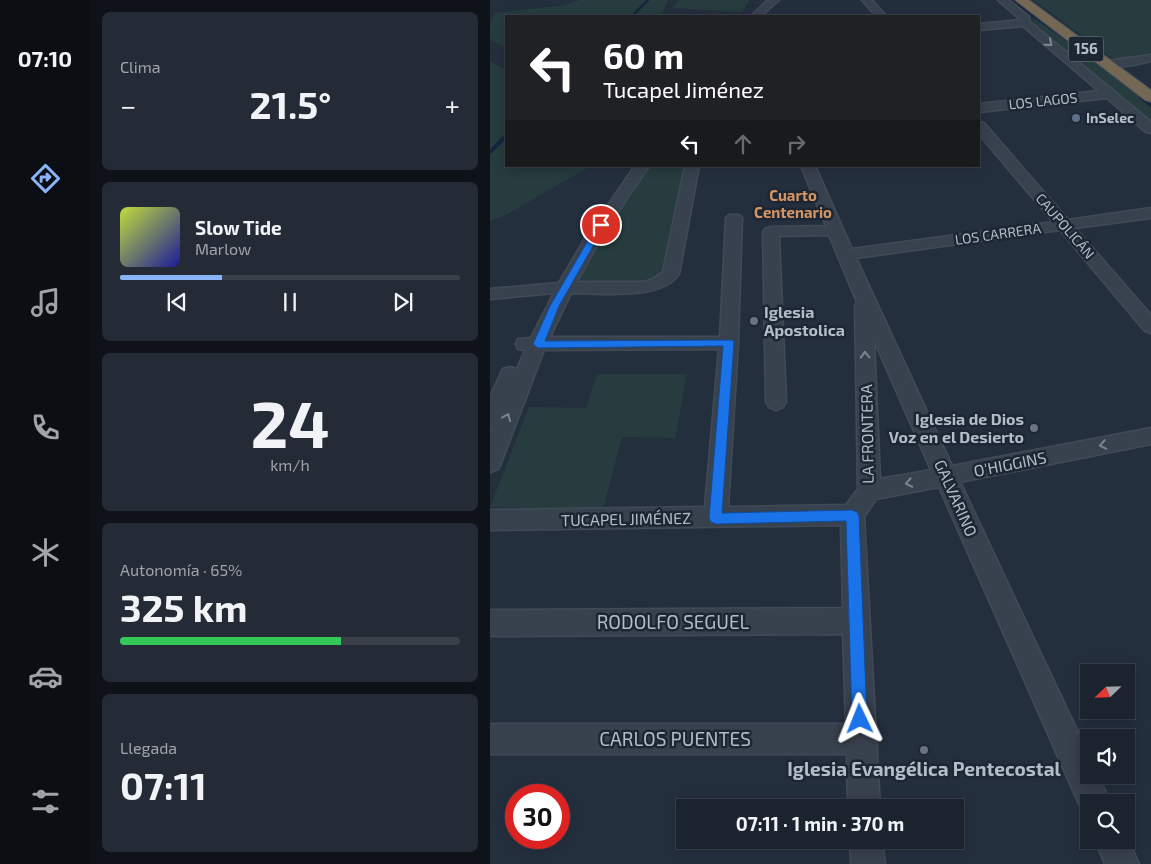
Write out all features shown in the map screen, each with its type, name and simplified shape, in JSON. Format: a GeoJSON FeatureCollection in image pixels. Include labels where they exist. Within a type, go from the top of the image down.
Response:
{"type":"FeatureCollection","features":[{"type":"Feature","properties":{"kind":"highway","name":"156"},"geometry":{"type":"LineString","coordinates":[[1021,0],[1117,69],[1151,89]]}},
{"type":"Feature","properties":{"kind":"highway","name":"156"},"geometry":{"type":"LineString","coordinates":[[1030,0],[1151,97]]}},
{"type":"Feature","properties":{"kind":"street"},"geometry":{"type":"LineString","coordinates":[[757,15],[774,0]]}},
{"type":"Feature","properties":{"kind":"street"},"geometry":{"type":"LineString","coordinates":[[769,15],[786,0]]}},
{"type":"Feature","properties":{"kind":"street"},"geometry":{"type":"LineString","coordinates":[[866,0],[880,15]]}},
{"type":"Feature","properties":{"kind":"street"},"geometry":{"type":"LineString","coordinates":[[1002,0],[1026,19],[1024,23]]}},
{"type":"Feature","properties":{"kind":"street"},"geometry":{"type":"LineString","coordinates":[[980,27],[1024,23],[1151,129]]}},
{"type":"Feature","properties":{"kind":"street"},"geometry":{"type":"LineString","coordinates":[[1117,69],[1151,58]]}},
{"type":"Feature","properties":{"kind":"street"},"geometry":{"type":"LineString","coordinates":[[1082,72],[1117,69],[1151,70]]}},
{"type":"Feature","properties":{"kind":"street","name":"LOS LAGOS"},"geometry":{"type":"LineString","coordinates":[[980,108],[1108,94]]}},
{"type":"Feature","properties":{"kind":"street","name":"CAUPOLICÁN"},"geometry":{"type":"LineString","coordinates":[[980,127],[1151,327]]}},
{"type":"Feature","properties":{"kind":"street"},"geometry":{"type":"LineString","coordinates":[[490,420],[530,344],[554,306],[557,287],[586,223],[626,167]]}},
{"type":"Feature","properties":{"kind":"street"},"geometry":{"type":"LineString","coordinates":[[557,287],[641,167]]}},
{"type":"Feature","properties":{"kind":"street"},"geometry":{"type":"LineString","coordinates":[[490,294],[557,287],[647,287],[667,278],[671,274],[692,167]]}},
{"type":"Feature","properties":{"kind":"street","name":"GALVARINO"},"geometry":{"type":"LineString","coordinates":[[808,167],[845,255],[1090,794]]}},
{"type":"Feature","properties":{"kind":"street","name":"LOS CARRERA"},"geometry":{"type":"LineString","coordinates":[[845,255],[1151,213]]}},
{"type":"Feature","properties":{"kind":"street"},"geometry":{"type":"LineString","coordinates":[[716,518],[729,342],[734,218]]}},
{"type":"Feature","properties":{"kind":"street"},"geometry":{"type":"LineString","coordinates":[[776,402],[771,232],[834,230]]}},
{"type":"Feature","properties":{"kind":"street","name":"LA FRONTERA"},"geometry":{"type":"LineString","coordinates":[[852,516],[869,491],[863,295]]}},
{"type":"Feature","properties":{"kind":"street"},"geometry":{"type":"LineString","coordinates":[[530,344],[729,342]]}},
{"type":"Feature","properties":{"kind":"street"},"geometry":{"type":"LineString","coordinates":[[490,463],[530,344]]}},
{"type":"Feature","properties":{"kind":"street","name":"O'HIGGINS"},"geometry":{"type":"LineString","coordinates":[[869,491],[1151,436]]}},
{"type":"Feature","properties":{"kind":"street"},"geometry":{"type":"LineString","coordinates":[[852,516],[863,799]]}},
{"type":"Feature","properties":{"kind":"street","name":"TUCAPEL JIMÉNEZ"},"geometry":{"type":"LineString","coordinates":[[490,520],[852,516]]}},
{"type":"Feature","properties":{"kind":"street","name":"RODOLFO SEGUEL"},"geometry":{"type":"LineString","coordinates":[[490,623],[856,621]]}},
{"type":"Feature","properties":{"kind":"street","name":"CARLOS PUENTES"},"geometry":{"type":"LineString","coordinates":[[490,739],[860,739]]}},
{"type":"Feature","properties":{"kind":"street"},"geometry":{"type":"LineString","coordinates":[[867,849],[868,864]]}},
{"type":"Feature","properties":{"kind":"street"},"geometry":{"type":"LineString","coordinates":[[1115,849],[1122,864]]}},
{"type":"Feature","properties":{"kind":"green space"},"geometry":{"type":"Polygon","coordinates":[[[580,0],[668,0],[662,14],[690,15],[505,15],[505,48],[490,39],[490,24],[495,13],[564,5],[580,0]]]}},
{"type":"Feature","properties":{"kind":"green space"},"geometry":{"type":"Polygon","coordinates":[[[679,0],[749,0],[742,12],[672,8],[679,0]]]}},
{"type":"Feature","properties":{"kind":"green space"},"geometry":{"type":"Polygon","coordinates":[[[1034,0],[1151,0],[1151,54],[1129,60],[1111,57],[1034,0]]]}},
{"type":"Feature","properties":{"kind":"green space"},"geometry":{"type":"Polygon","coordinates":[[[1043,18],[1151,99],[1151,123],[1031,20],[1043,18]]]}},
{"type":"Feature","properties":{"kind":"green space"},"geometry":{"type":"Polygon","coordinates":[[[490,61],[505,69],[505,167],[589,167],[504,216],[490,221],[490,61]]]}},
{"type":"Feature","properties":{"kind":"green space"},"geometry":{"type":"Polygon","coordinates":[[[644,167],[689,167],[666,269],[657,276],[637,283],[626,284],[582,280],[584,268],[590,254],[618,206],[644,167]]]}},
{"type":"Feature","properties":{"kind":"green space"},"geometry":{"type":"Polygon","coordinates":[[[597,374],[687,374],[675,438],[622,437],[603,509],[490,507],[529,407],[586,408],[597,374]]]}},
{"type":"Feature","properties":{"kind":"waterway"},"geometry":{"type":"LineString","coordinates":[[633,15],[648,0]]}},
{"type":"Feature","properties":{"kind":"waterway"},"geometry":{"type":"LineString","coordinates":[[1012,0],[1094,60]]}},
{"type":"Feature","properties":{"kind":"waterway"},"geometry":{"type":"LineString","coordinates":[[1143,98],[1141,97],[1151,105]]}},
{"type":"Feature","properties":{"kind":"waterway"},"geometry":{"type":"LineString","coordinates":[[490,152],[505,137]]}},
{"type":"Feature","properties":{"kind":"place","name":"InSelec"},"geometry":{"type":"Point","coordinates":[1076,118]}},
{"type":"Feature","properties":{"kind":"place","name":"Iglesia Apostolica"},"geometry":{"type":"Point","coordinates":[754,321]}},
{"type":"Feature","properties":{"kind":"place","name":"Iglesia de Dios Voz en el Desierto"},"geometry":{"type":"Point","coordinates":[1034,428]}},
{"type":"Feature","properties":{"kind":"place","name":"Iglesia Evangélica Pentecostal"},"geometry":{"type":"Point","coordinates":[924,750]}},
{"type":"Feature","properties":{"kind":"district","name":"Cuarto Centenario"},"geometry":{"type":"Point","coordinates":[793,204]}},
{"type":"Feature","properties":{"kind":"route"},"geometry":{"type":"LineString","coordinates":[[601,225],[554,306],[538,344],[729,342],[716,518],[852,516],[860,719]]}}]}
